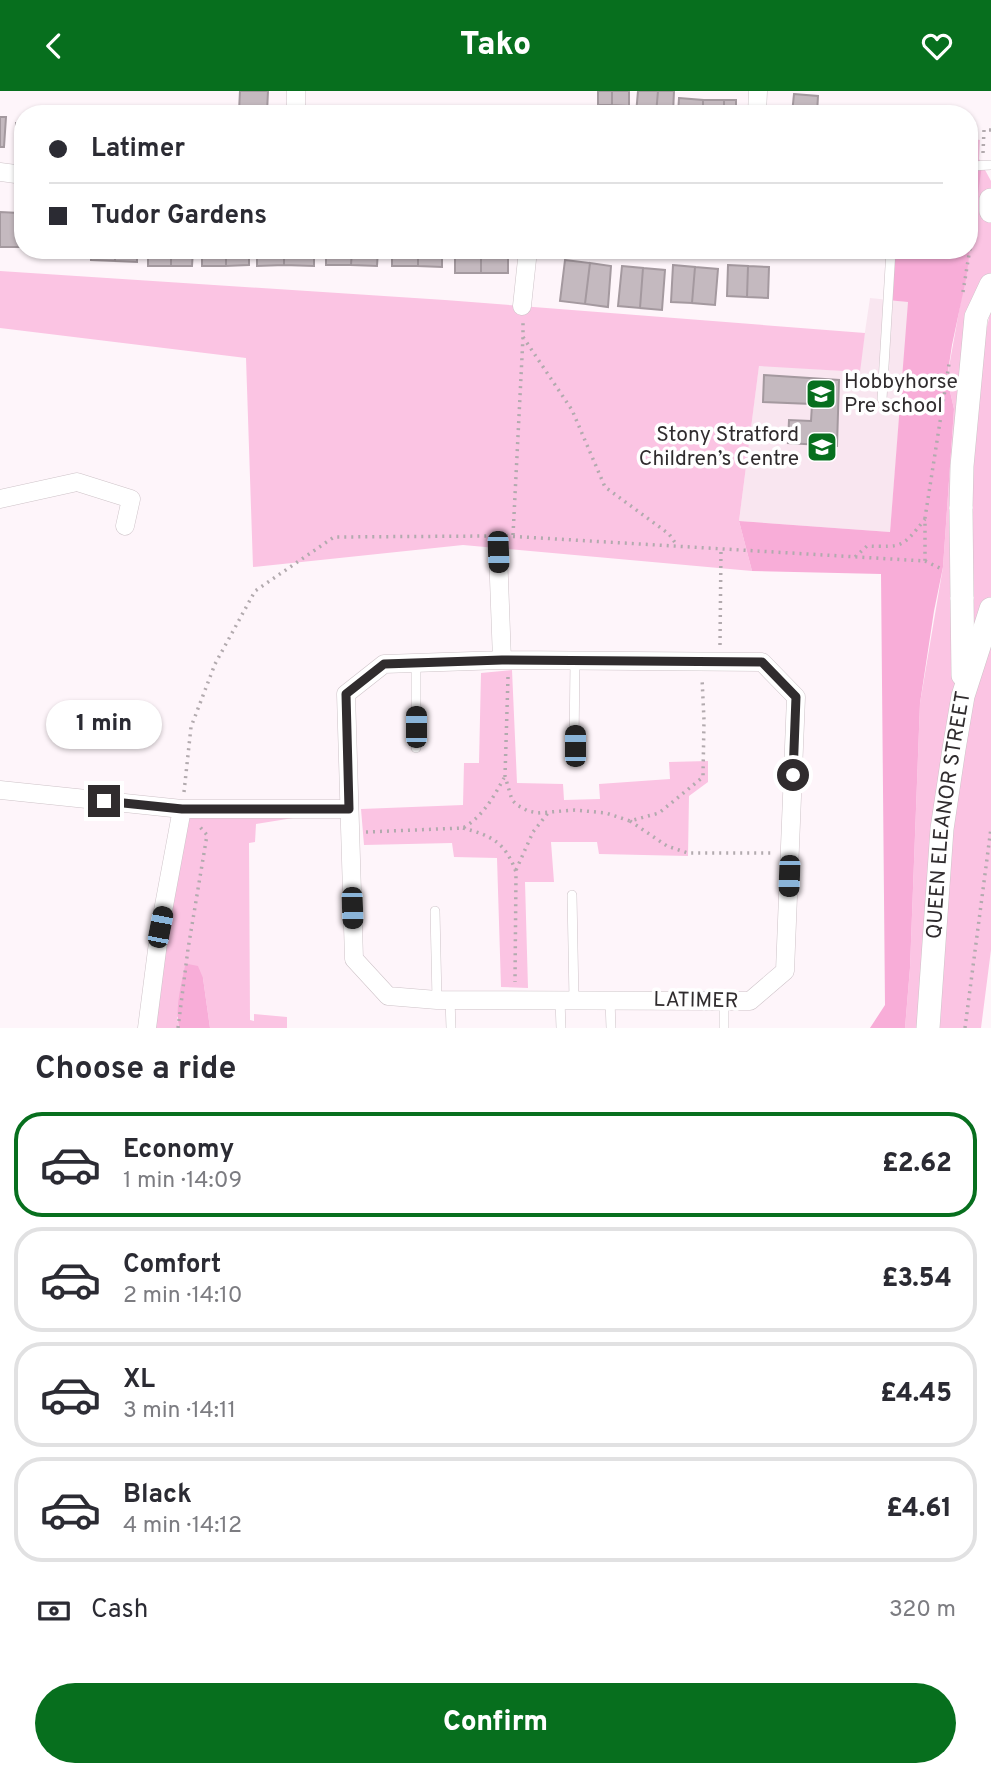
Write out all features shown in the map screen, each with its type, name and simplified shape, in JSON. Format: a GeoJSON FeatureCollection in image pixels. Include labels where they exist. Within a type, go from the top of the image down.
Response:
{"type":"FeatureCollection","features":[{"type":"Feature","properties":{"kind":"street"},"geometry":{"type":"LineString","coordinates":[[522,306],[527,259]]}},
{"type":"Feature","properties":{"kind":"street"},"geometry":{"type":"LineString","coordinates":[[963,696],[962,466],[976,317],[991,285]]}},
{"type":"Feature","properties":{"kind":"street"},"geometry":{"type":"LineString","coordinates":[[0,499],[77,482],[131,499],[125,526]]}},
{"type":"Feature","properties":{"kind":"street"},"geometry":{"type":"LineString","coordinates":[[498,552],[505,660]]}},
{"type":"Feature","properties":{"kind":"street","name":"QUEEN ELEANOR STREET"},"geometry":{"type":"LineString","coordinates":[[928,1028],[942,829],[963,696],[989,615]]}},
{"type":"Feature","properties":{"kind":"street","name":"LATIMER"},"geometry":{"type":"LineString","coordinates":[[505,660],[711,662],[762,662],[796,697],[785,971],[750,1001],[444,1000],[388,996],[354,959],[346,694],[384,664],[505,660]]}},
{"type":"Feature","properties":{"kind":"street"},"geometry":{"type":"LineString","coordinates":[[0,790],[182,809],[349,809]]}},
{"type":"Feature","properties":{"kind":"street"},"geometry":{"type":"LineString","coordinates":[[147,1028],[160,927],[182,809]]}},
{"type":"Feature","properties":{"kind":"lane"},"geometry":{"type":"LineString","coordinates":[[882,398],[890,259]]}},
{"type":"Feature","properties":{"kind":"lane"},"geometry":{"type":"LineString","coordinates":[[575,661],[575,746]]}},
{"type":"Feature","properties":{"kind":"lane"},"geometry":{"type":"LineString","coordinates":[[416,663],[416,748]]}},
{"type":"Feature","properties":{"kind":"lane"},"geometry":{"type":"LineString","coordinates":[[561,1028],[567,1000],[572,895]]}},
{"type":"Feature","properties":{"kind":"lane"},"geometry":{"type":"LineString","coordinates":[[435,911],[444,1000],[451,1028]]}},
{"type":"Feature","properties":{"kind":"lane"},"geometry":{"type":"LineString","coordinates":[[610,1000],[611,1028]]}},
{"type":"Feature","properties":{"kind":"lane"},"geometry":{"type":"LineString","coordinates":[[724,1001],[724,1028]]}},
{"type":"Feature","properties":{"kind":"path"},"geometry":{"type":"LineString","coordinates":[[987,165],[984,130],[991,130]]}},
{"type":"Feature","properties":{"kind":"path"},"geometry":{"type":"LineString","coordinates":[[978,238],[986,209]]}},
{"type":"Feature","properties":{"kind":"path"},"geometry":{"type":"LineString","coordinates":[[963,292],[972,259]]}},
{"type":"Feature","properties":{"kind":"path"},"geometry":{"type":"LineString","coordinates":[[513,536],[523,337],[522,306]]}},
{"type":"Feature","properties":{"kind":"path"},"geometry":{"type":"LineString","coordinates":[[523,337],[572,410],[605,487],[669,534],[677,546]]}},
{"type":"Feature","properties":{"kind":"path"},"geometry":{"type":"LineString","coordinates":[[178,1028],[207,835],[182,809],[191,727],[215,664],[255,591],[334,537],[513,536],[925,561],[925,519],[950,356]]}},
{"type":"Feature","properties":{"kind":"path"},"geometry":{"type":"LineString","coordinates":[[855,557],[867,546],[895,547],[908,541],[925,519]]}},
{"type":"Feature","properties":{"kind":"path"},"geometry":{"type":"LineString","coordinates":[[630,821],[659,813],[703,777],[704,720],[721,549]]}},
{"type":"Feature","properties":{"kind":"path"},"geometry":{"type":"LineString","coordinates":[[505,660],[508,708],[505,776],[512,800],[517,805],[538,813],[575,810],[606,813],[630,821],[667,846],[688,852],[789,853]]}},
{"type":"Feature","properties":{"kind":"path"},"geometry":{"type":"LineString","coordinates":[[463,828],[485,810],[505,776]]}},
{"type":"Feature","properties":{"kind":"path"},"geometry":{"type":"LineString","coordinates":[[516,872],[533,832],[549,812]]}},
{"type":"Feature","properties":{"kind":"path"},"geometry":{"type":"LineString","coordinates":[[350,833],[463,828],[483,834],[501,844],[511,858],[516,872],[515,1000]]}},
{"type":"Feature","properties":{"kind":"path"},"geometry":{"type":"LineString","coordinates":[[965,1028],[991,828]]}},
{"type":"Feature","properties":{"kind":"shaded area"},"geometry":{"type":"Polygon","coordinates":[[[978,140],[979,159],[991,181],[991,273],[987,277],[972,473],[984,340],[991,309],[991,950],[981,1028],[905,1028],[910,968],[920,703],[943,567],[954,409],[947,378],[968,259],[978,259],[978,140]]]}},
{"type":"Feature","properties":{"kind":"shaded area"},"geometry":{"type":"Polygon","coordinates":[[[978,165],[982,165],[978,194],[978,165]]]}},
{"type":"Feature","properties":{"kind":"shaded area"},"geometry":{"type":"Polygon","coordinates":[[[890,259],[969,259],[947,378],[954,409],[943,567],[920,703],[910,968],[905,1028],[870,1028],[885,1005],[881,574],[752,571],[739,521],[890,532],[908,302],[887,300],[890,259]]]}},
{"type":"Feature","properties":{"kind":"shaded area"},"geometry":{"type":"Polygon","coordinates":[[[0,271],[445,300],[865,333],[860,372],[759,366],[739,521],[752,571],[463,545],[253,567],[246,358],[0,328],[0,271]]]}},
{"type":"Feature","properties":{"kind":"shaded area","name":"Stony Stratford Children’s Centre"},"geometry":{"type":"Polygon","coordinates":[[[870,298],[909,302],[890,532],[739,521],[759,365],[859,372],[870,298]]]}},
{"type":"Feature","properties":{"kind":"shaded area"},"geometry":{"type":"Polygon","coordinates":[[[512,670],[517,783],[563,784],[564,800],[600,799],[599,784],[670,779],[669,762],[708,761],[708,782],[689,796],[688,856],[599,854],[597,842],[551,842],[554,882],[525,882],[528,988],[501,987],[497,858],[454,857],[452,843],[364,845],[361,809],[463,805],[464,763],[479,763],[481,673],[512,670]]]}},
{"type":"Feature","properties":{"kind":"shaded area"},"geometry":{"type":"Polygon","coordinates":[[[182,809],[349,809],[256,824],[255,842],[249,843],[250,1020],[254,1021],[254,1014],[287,1017],[287,1028],[210,1028],[203,978],[177,1018],[179,1028],[147,1028],[182,809]]]}},
{"type":"Feature","properties":{"kind":"shaded area"},"geometry":{"type":"Polygon","coordinates":[[[185,966],[198,966],[203,978],[210,1028],[179,1028],[179,997],[185,966]]]}},
{"type":"Feature","properties":{"kind":"building"},"geometry":{"type":"Polygon","coordinates":[[[240,91],[268,91],[267,105],[239,105],[240,91]]]}},
{"type":"Feature","properties":{"kind":"building"},"geometry":{"type":"Polygon","coordinates":[[[598,91],[612,91],[612,105],[598,105],[598,91]]]}},
{"type":"Feature","properties":{"kind":"building"},"geometry":{"type":"Polygon","coordinates":[[[612,91],[629,91],[629,105],[612,105],[612,91]]]}},
{"type":"Feature","properties":{"kind":"building"},"geometry":{"type":"Polygon","coordinates":[[[638,91],[658,91],[657,105],[637,105],[638,91]]]}},
{"type":"Feature","properties":{"kind":"building"},"geometry":{"type":"Polygon","coordinates":[[[658,91],[674,91],[673,105],[657,105],[658,91]]]}},
{"type":"Feature","properties":{"kind":"building"},"geometry":{"type":"Polygon","coordinates":[[[794,94],[818,96],[818,105],[793,105],[794,94]]]}},
{"type":"Feature","properties":{"kind":"building"},"geometry":{"type":"Polygon","coordinates":[[[679,98],[703,100],[703,105],[679,105],[679,98]]]}},
{"type":"Feature","properties":{"kind":"building"},"geometry":{"type":"Polygon","coordinates":[[[703,100],[724,100],[724,105],[703,105],[703,100]]]}},
{"type":"Feature","properties":{"kind":"building"},"geometry":{"type":"Polygon","coordinates":[[[724,100],[736,100],[736,105],[724,105],[724,100]]]}},
{"type":"Feature","properties":{"kind":"building"},"geometry":{"type":"Polygon","coordinates":[[[0,117],[6,117],[4,147],[0,147],[0,117]]]}},
{"type":"Feature","properties":{"kind":"building"},"geometry":{"type":"Polygon","coordinates":[[[0,212],[14,213],[14,247],[0,247],[0,212]]]}},
{"type":"Feature","properties":{"kind":"building"},"geometry":{"type":"Polygon","coordinates":[[[115,259],[115,261],[91,260],[115,259]]]}},
{"type":"Feature","properties":{"kind":"building"},"geometry":{"type":"Polygon","coordinates":[[[115,259],[137,259],[137,262],[115,259]]]}},
{"type":"Feature","properties":{"kind":"building"},"geometry":{"type":"Polygon","coordinates":[[[148,259],[171,259],[171,266],[148,266],[148,259]]]}},
{"type":"Feature","properties":{"kind":"building"},"geometry":{"type":"Polygon","coordinates":[[[171,259],[192,259],[192,266],[171,266],[171,259]]]}},
{"type":"Feature","properties":{"kind":"building"},"geometry":{"type":"Polygon","coordinates":[[[202,259],[226,259],[226,266],[202,266],[202,259]]]}},
{"type":"Feature","properties":{"kind":"building"},"geometry":{"type":"Polygon","coordinates":[[[226,259],[249,259],[249,265],[226,266],[226,259]]]}},
{"type":"Feature","properties":{"kind":"building"},"geometry":{"type":"Polygon","coordinates":[[[257,259],[284,259],[284,265],[257,266],[257,259]]]}},
{"type":"Feature","properties":{"kind":"building"},"geometry":{"type":"Polygon","coordinates":[[[284,259],[314,259],[314,266],[284,265],[284,259]]]}},
{"type":"Feature","properties":{"kind":"building"},"geometry":{"type":"Polygon","coordinates":[[[326,259],[351,259],[351,265],[326,265],[326,259]]]}},
{"type":"Feature","properties":{"kind":"building"},"geometry":{"type":"Polygon","coordinates":[[[351,259],[377,259],[377,266],[351,265],[351,259]]]}},
{"type":"Feature","properties":{"kind":"building"},"geometry":{"type":"Polygon","coordinates":[[[392,259],[418,259],[418,266],[392,266],[392,259]]]}},
{"type":"Feature","properties":{"kind":"building"},"geometry":{"type":"Polygon","coordinates":[[[418,259],[442,259],[442,267],[418,266],[418,259]]]}},
{"type":"Feature","properties":{"kind":"building"},"geometry":{"type":"Polygon","coordinates":[[[455,259],[481,259],[481,273],[455,273],[455,259]]]}},
{"type":"Feature","properties":{"kind":"building"},"geometry":{"type":"Polygon","coordinates":[[[481,259],[508,259],[508,273],[481,273],[481,259]]]}},
{"type":"Feature","properties":{"kind":"building"},"geometry":{"type":"Polygon","coordinates":[[[565,260],[590,263],[585,304],[560,301],[565,260]]]}},
{"type":"Feature","properties":{"kind":"building"},"geometry":{"type":"Polygon","coordinates":[[[590,263],[611,266],[608,307],[585,304],[590,263]]]}},
{"type":"Feature","properties":{"kind":"building"},"geometry":{"type":"Polygon","coordinates":[[[673,265],[695,267],[692,303],[671,302],[673,265]]]}},
{"type":"Feature","properties":{"kind":"building"},"geometry":{"type":"Polygon","coordinates":[[[728,265],[748,266],[747,297],[727,296],[728,265]]]}},
{"type":"Feature","properties":{"kind":"building"},"geometry":{"type":"Polygon","coordinates":[[[622,266],[643,268],[640,308],[618,306],[622,266]]]}},
{"type":"Feature","properties":{"kind":"building"},"geometry":{"type":"Polygon","coordinates":[[[748,266],[769,267],[768,298],[747,297],[748,266]]]}},
{"type":"Feature","properties":{"kind":"building"},"geometry":{"type":"Polygon","coordinates":[[[695,267],[718,269],[715,305],[692,303],[695,267]]]}},
{"type":"Feature","properties":{"kind":"building"},"geometry":{"type":"Polygon","coordinates":[[[643,268],[665,270],[662,310],[640,308],[643,268]]]}},
{"type":"Feature","properties":{"kind":"building"},"geometry":{"type":"Polygon","coordinates":[[[764,375],[839,380],[837,446],[788,443],[789,420],[811,421],[812,404],[763,402],[764,375]]]}},
{"type":"Feature","properties":{"kind":"place","name":"Hobbyhorse Pre school"},"geometry":{"type":"Point","coordinates":[821,394]}},
{"type":"Feature","properties":{"kind":"place","name":"Stony Stratford Children’s Centre"},"geometry":{"type":"Point","coordinates":[822,447]}},
{"type":"Feature","properties":{"kind":"route"},"geometry":{"type":"LineString","coordinates":[[104,801],[182,809],[349,809],[346,694],[384,664],[502,660],[762,662],[796,697],[793,775]]}}]}
